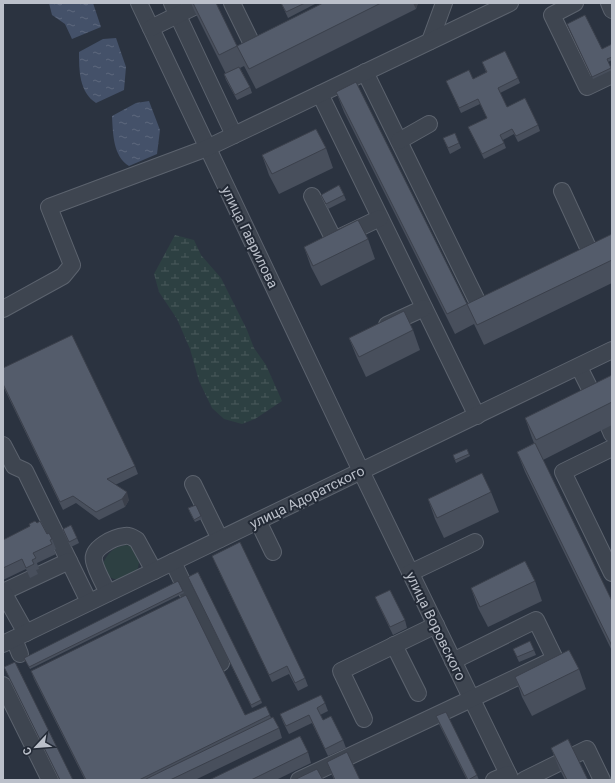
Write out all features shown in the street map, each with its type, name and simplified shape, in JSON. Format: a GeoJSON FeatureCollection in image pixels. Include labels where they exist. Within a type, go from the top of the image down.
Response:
{"type":"FeatureCollection","features":[{"type":"Feature","properties":{"kind":"street","name":"улица Гаврилова"},"geometry":{"type":"LineString","coordinates":[[139,3],[361,471]]}},
{"type":"Feature","properties":{"kind":"street"},"geometry":{"type":"LineString","coordinates":[[151,28],[175,9],[202,3]]}},
{"type":"Feature","properties":{"kind":"street"},"geometry":{"type":"LineString","coordinates":[[232,3],[254,48],[280,36]]}},
{"type":"Feature","properties":{"kind":"street"},"geometry":{"type":"LineString","coordinates":[[430,41],[444,3]]}},
{"type":"Feature","properties":{"kind":"street"},"geometry":{"type":"LineString","coordinates":[[3,309],[63,276],[72,265],[50,207],[207,148],[510,3]]}},
{"type":"Feature","properties":{"kind":"street"},"geometry":{"type":"LineString","coordinates":[[575,3],[552,15],[587,87],[612,75]]}},
{"type":"Feature","properties":{"kind":"street"},"geometry":{"type":"LineString","coordinates":[[609,3],[612,10]]}},
{"type":"Feature","properties":{"kind":"street"},"geometry":{"type":"LineString","coordinates":[[175,9],[234,134]]}},
{"type":"Feature","properties":{"kind":"street"},"geometry":{"type":"LineString","coordinates":[[365,72],[481,309],[502,298]]}},
{"type":"Feature","properties":{"kind":"street"},"geometry":{"type":"LineString","coordinates":[[320,94],[477,416]]}},
{"type":"Feature","properties":{"kind":"street"},"geometry":{"type":"LineString","coordinates":[[399,141],[429,124]]}},
{"type":"Feature","properties":{"kind":"street"},"geometry":{"type":"LineString","coordinates":[[562,191],[591,254]]}},
{"type":"Feature","properties":{"kind":"street"},"geometry":{"type":"LineString","coordinates":[[312,196],[334,240],[380,218]]}},
{"type":"Feature","properties":{"kind":"street"},"geometry":{"type":"LineString","coordinates":[[375,330],[424,308]]}},
{"type":"Feature","properties":{"kind":"street","name":"улица Адоратского"},"geometry":{"type":"LineString","coordinates":[[14,638],[612,350]]}},
{"type":"Feature","properties":{"kind":"street"},"geometry":{"type":"LineString","coordinates":[[579,366],[598,405]]}},
{"type":"Feature","properties":{"kind":"street"},"geometry":{"type":"LineString","coordinates":[[3,445],[14,466],[25,471],[42,524],[69,561],[89,602]]}},
{"type":"Feature","properties":{"kind":"street"},"geometry":{"type":"LineString","coordinates":[[612,448],[563,472],[612,573]]}},
{"type":"Feature","properties":{"kind":"street","name":"улица Воровского"},"geometry":{"type":"LineString","coordinates":[[361,471],[472,699],[504,778]]}},
{"type":"Feature","properties":{"kind":"street"},"geometry":{"type":"LineString","coordinates":[[193,484],[220,539]]}},
{"type":"Feature","properties":{"kind":"street"},"geometry":{"type":"LineString","coordinates":[[258,521],[273,552]]}},
{"type":"Feature","properties":{"kind":"street"},"geometry":{"type":"LineString","coordinates":[[108,593],[94,560],[95,552],[102,545],[114,539],[126,535],[137,540],[154,571]]}},
{"type":"Feature","properties":{"kind":"street"},"geometry":{"type":"LineString","coordinates":[[410,573],[475,542]]}},
{"type":"Feature","properties":{"kind":"street"},"geometry":{"type":"LineString","coordinates":[[20,654],[14,638],[3,592],[69,561]]}},
{"type":"Feature","properties":{"kind":"street"},"geometry":{"type":"LineString","coordinates":[[173,562],[221,663]]}},
{"type":"Feature","properties":{"kind":"street"},"geometry":{"type":"LineString","coordinates":[[299,780],[555,659],[536,620],[453,661]]}},
{"type":"Feature","properties":{"kind":"street"},"geometry":{"type":"LineString","coordinates":[[364,719],[341,671],[436,625]]}},
{"type":"Feature","properties":{"kind":"street"},"geometry":{"type":"LineString","coordinates":[[394,645],[418,693]]}},
{"type":"Feature","properties":{"kind":"street"},"geometry":{"type":"LineString","coordinates":[[3,685],[50,780]]}},
{"type":"Feature","properties":{"kind":"street"},"geometry":{"type":"LineString","coordinates":[[524,780],[587,749],[605,777]]}},
{"type":"Feature","properties":{"kind":"green space"},"geometry":{"type":"Polygon","coordinates":[[[175,235],[194,240],[201,255],[221,278],[247,330],[254,348],[266,365],[282,401],[255,419],[242,424],[224,419],[212,408],[199,381],[190,349],[177,319],[159,292],[154,274],[175,235]]]}},
{"type":"Feature","properties":{"kind":"green space"},"geometry":{"type":"Polygon","coordinates":[[[126,545],[134,547],[140,556],[137,570],[135,574],[122,579],[111,578],[102,566],[104,561],[111,551],[117,547],[126,545]]]}},
{"type":"Feature","properties":{"kind":"water"},"geometry":{"type":"Polygon","coordinates":[[[49,3],[93,3],[101,27],[72,39],[65,24],[52,15],[49,3]]]}},
{"type":"Feature","properties":{"kind":"water"},"geometry":{"type":"Polygon","coordinates":[[[116,38],[126,67],[124,90],[96,103],[90,98],[83,87],[79,66],[79,52],[103,39],[116,38]]]}},
{"type":"Feature","properties":{"kind":"water"},"geometry":{"type":"Polygon","coordinates":[[[149,101],[160,130],[157,154],[129,166],[124,162],[117,151],[112,116],[136,103],[149,101]]]}},
{"type":"Feature","properties":{"kind":"building"},"geometry":{"type":"Polygon","coordinates":[[[193,3],[216,3],[237,46],[219,55],[193,3]]]}},
{"type":"Feature","properties":{"kind":"building"},"geometry":{"type":"Polygon","coordinates":[[[281,3],[305,3],[286,12],[281,3]]]}},
{"type":"Feature","properties":{"kind":"building"},"geometry":{"type":"Polygon","coordinates":[[[323,3],[381,3],[249,69],[237,46],[323,3]]]}},
{"type":"Feature","properties":{"kind":"building"},"geometry":{"type":"Polygon","coordinates":[[[585,15],[602,49],[612,44],[612,57],[607,59],[611,68],[592,77],[567,24],[585,15]]]}},
{"type":"Feature","properties":{"kind":"building"},"geometry":{"type":"Polygon","coordinates":[[[505,51],[518,78],[498,88],[507,107],[525,98],[538,125],[516,136],[512,129],[500,135],[504,143],[482,154],[468,127],[487,118],[478,99],[459,108],[446,81],[469,70],[473,79],[487,72],[482,62],[505,51]]]}},
{"type":"Feature","properties":{"kind":"building"},"geometry":{"type":"Polygon","coordinates":[[[239,67],[250,87],[235,95],[224,74],[239,67]]]}},
{"type":"Feature","properties":{"kind":"building"},"geometry":{"type":"Polygon","coordinates":[[[356,82],[467,304],[447,314],[336,92],[356,82]]]}},
{"type":"Feature","properties":{"kind":"building"},"geometry":{"type":"Polygon","coordinates":[[[316,129],[326,148],[272,174],[262,155],[316,129]]]}},
{"type":"Feature","properties":{"kind":"building"},"geometry":{"type":"Polygon","coordinates":[[[455,133],[459,143],[448,148],[443,138],[455,133]]]}},
{"type":"Feature","properties":{"kind":"building"},"geometry":{"type":"Polygon","coordinates":[[[339,185],[344,195],[326,204],[321,195],[339,185]]]}},
{"type":"Feature","properties":{"kind":"building"},"geometry":{"type":"Polygon","coordinates":[[[358,220],[368,239],[313,266],[304,247],[358,220]]]}},
{"type":"Feature","properties":{"kind":"building"},"geometry":{"type":"Polygon","coordinates":[[[612,234],[612,260],[477,325],[467,304],[612,234]]]}},
{"type":"Feature","properties":{"kind":"building"},"geometry":{"type":"Polygon","coordinates":[[[404,311],[413,330],[359,357],[349,338],[404,311]]]}},
{"type":"Feature","properties":{"kind":"building"},"geometry":{"type":"Polygon","coordinates":[[[72,335],[135,466],[107,479],[127,492],[122,499],[96,512],[73,496],[60,502],[3,384],[3,368],[72,335]]]}},
{"type":"Feature","properties":{"kind":"building"},"geometry":{"type":"Polygon","coordinates":[[[612,375],[612,402],[536,440],[525,418],[612,375]]]}},
{"type":"Feature","properties":{"kind":"building"},"geometry":{"type":"Polygon","coordinates":[[[535,443],[612,601],[612,646],[517,452],[535,443]]]}},
{"type":"Feature","properties":{"kind":"building"},"geometry":{"type":"Polygon","coordinates":[[[467,449],[469,454],[455,460],[453,455],[467,449]]]}},
{"type":"Feature","properties":{"kind":"building"},"geometry":{"type":"Polygon","coordinates":[[[482,473],[491,492],[437,518],[428,499],[482,473]]]}},
{"type":"Feature","properties":{"kind":"building"},"geometry":{"type":"Polygon","coordinates":[[[196,505],[201,516],[194,520],[188,508],[196,505]]]}},
{"type":"Feature","properties":{"kind":"building"},"geometry":{"type":"Polygon","coordinates":[[[35,521],[37,523],[40,521],[47,534],[49,533],[52,539],[50,540],[52,544],[33,553],[36,558],[32,560],[34,564],[26,568],[22,559],[3,568],[3,540],[30,526],[29,524],[35,521]]]}},
{"type":"Feature","properties":{"kind":"building"},"geometry":{"type":"Polygon","coordinates":[[[71,525],[77,538],[69,542],[63,529],[71,525]]]}},
{"type":"Feature","properties":{"kind":"building"},"geometry":{"type":"Polygon","coordinates":[[[240,542],[305,678],[295,683],[287,666],[269,675],[212,556],[240,542]]]}},
{"type":"Feature","properties":{"kind":"building"},"geometry":{"type":"Polygon","coordinates":[[[525,561],[535,581],[480,607],[471,588],[525,561]]]}},
{"type":"Feature","properties":{"kind":"building"},"geometry":{"type":"Polygon","coordinates":[[[198,572],[261,700],[251,705],[188,577],[198,572]]]}},
{"type":"Feature","properties":{"kind":"building"},"geometry":{"type":"Polygon","coordinates":[[[178,581],[183,591],[29,667],[24,658],[178,581]]]}},
{"type":"Feature","properties":{"kind":"building"},"geometry":{"type":"Polygon","coordinates":[[[390,590],[405,620],[390,627],[375,597],[390,590]]]}},
{"type":"Feature","properties":{"kind":"building"},"geometry":{"type":"Polygon","coordinates":[[[186,595],[245,715],[266,706],[270,715],[139,780],[86,780],[31,671],[186,595]]]}},
{"type":"Feature","properties":{"kind":"building"},"geometry":{"type":"Polygon","coordinates":[[[530,641],[534,650],[517,657],[513,649],[530,641]]]}},
{"type":"Feature","properties":{"kind":"building"},"geometry":{"type":"Polygon","coordinates":[[[569,650],[579,669],[524,696],[515,677],[569,650]]]}},
{"type":"Feature","properties":{"kind":"building"},"geometry":{"type":"Polygon","coordinates":[[[15,662],[73,780],[60,780],[4,667],[15,662]]]}},
{"type":"Feature","properties":{"kind":"building"},"geometry":{"type":"Polygon","coordinates":[[[321,695],[325,703],[317,708],[323,720],[331,716],[343,740],[325,749],[309,715],[286,726],[280,714],[321,695]]]}},
{"type":"Feature","properties":{"kind":"building"},"geometry":{"type":"Polygon","coordinates":[[[446,712],[477,775],[468,780],[436,716],[446,712]]]}},
{"type":"Feature","properties":{"kind":"building"},"geometry":{"type":"Polygon","coordinates":[[[273,717],[279,728],[170,780],[146,780],[146,779],[273,717]]]}},
{"type":"Feature","properties":{"kind":"building"},"geometry":{"type":"Polygon","coordinates":[[[300,736],[308,752],[251,780],[209,780],[300,736]]]}},
{"type":"Feature","properties":{"kind":"building"},"geometry":{"type":"Polygon","coordinates":[[[568,739],[588,780],[567,780],[551,748],[568,739]]]}},
{"type":"Feature","properties":{"kind":"building"},"geometry":{"type":"Polygon","coordinates":[[[347,752],[360,780],[335,780],[327,762],[347,752]]]}},
{"type":"Feature","properties":{"kind":"building"},"geometry":{"type":"Polygon","coordinates":[[[317,769],[323,780],[294,780],[317,769]]]}}]}
